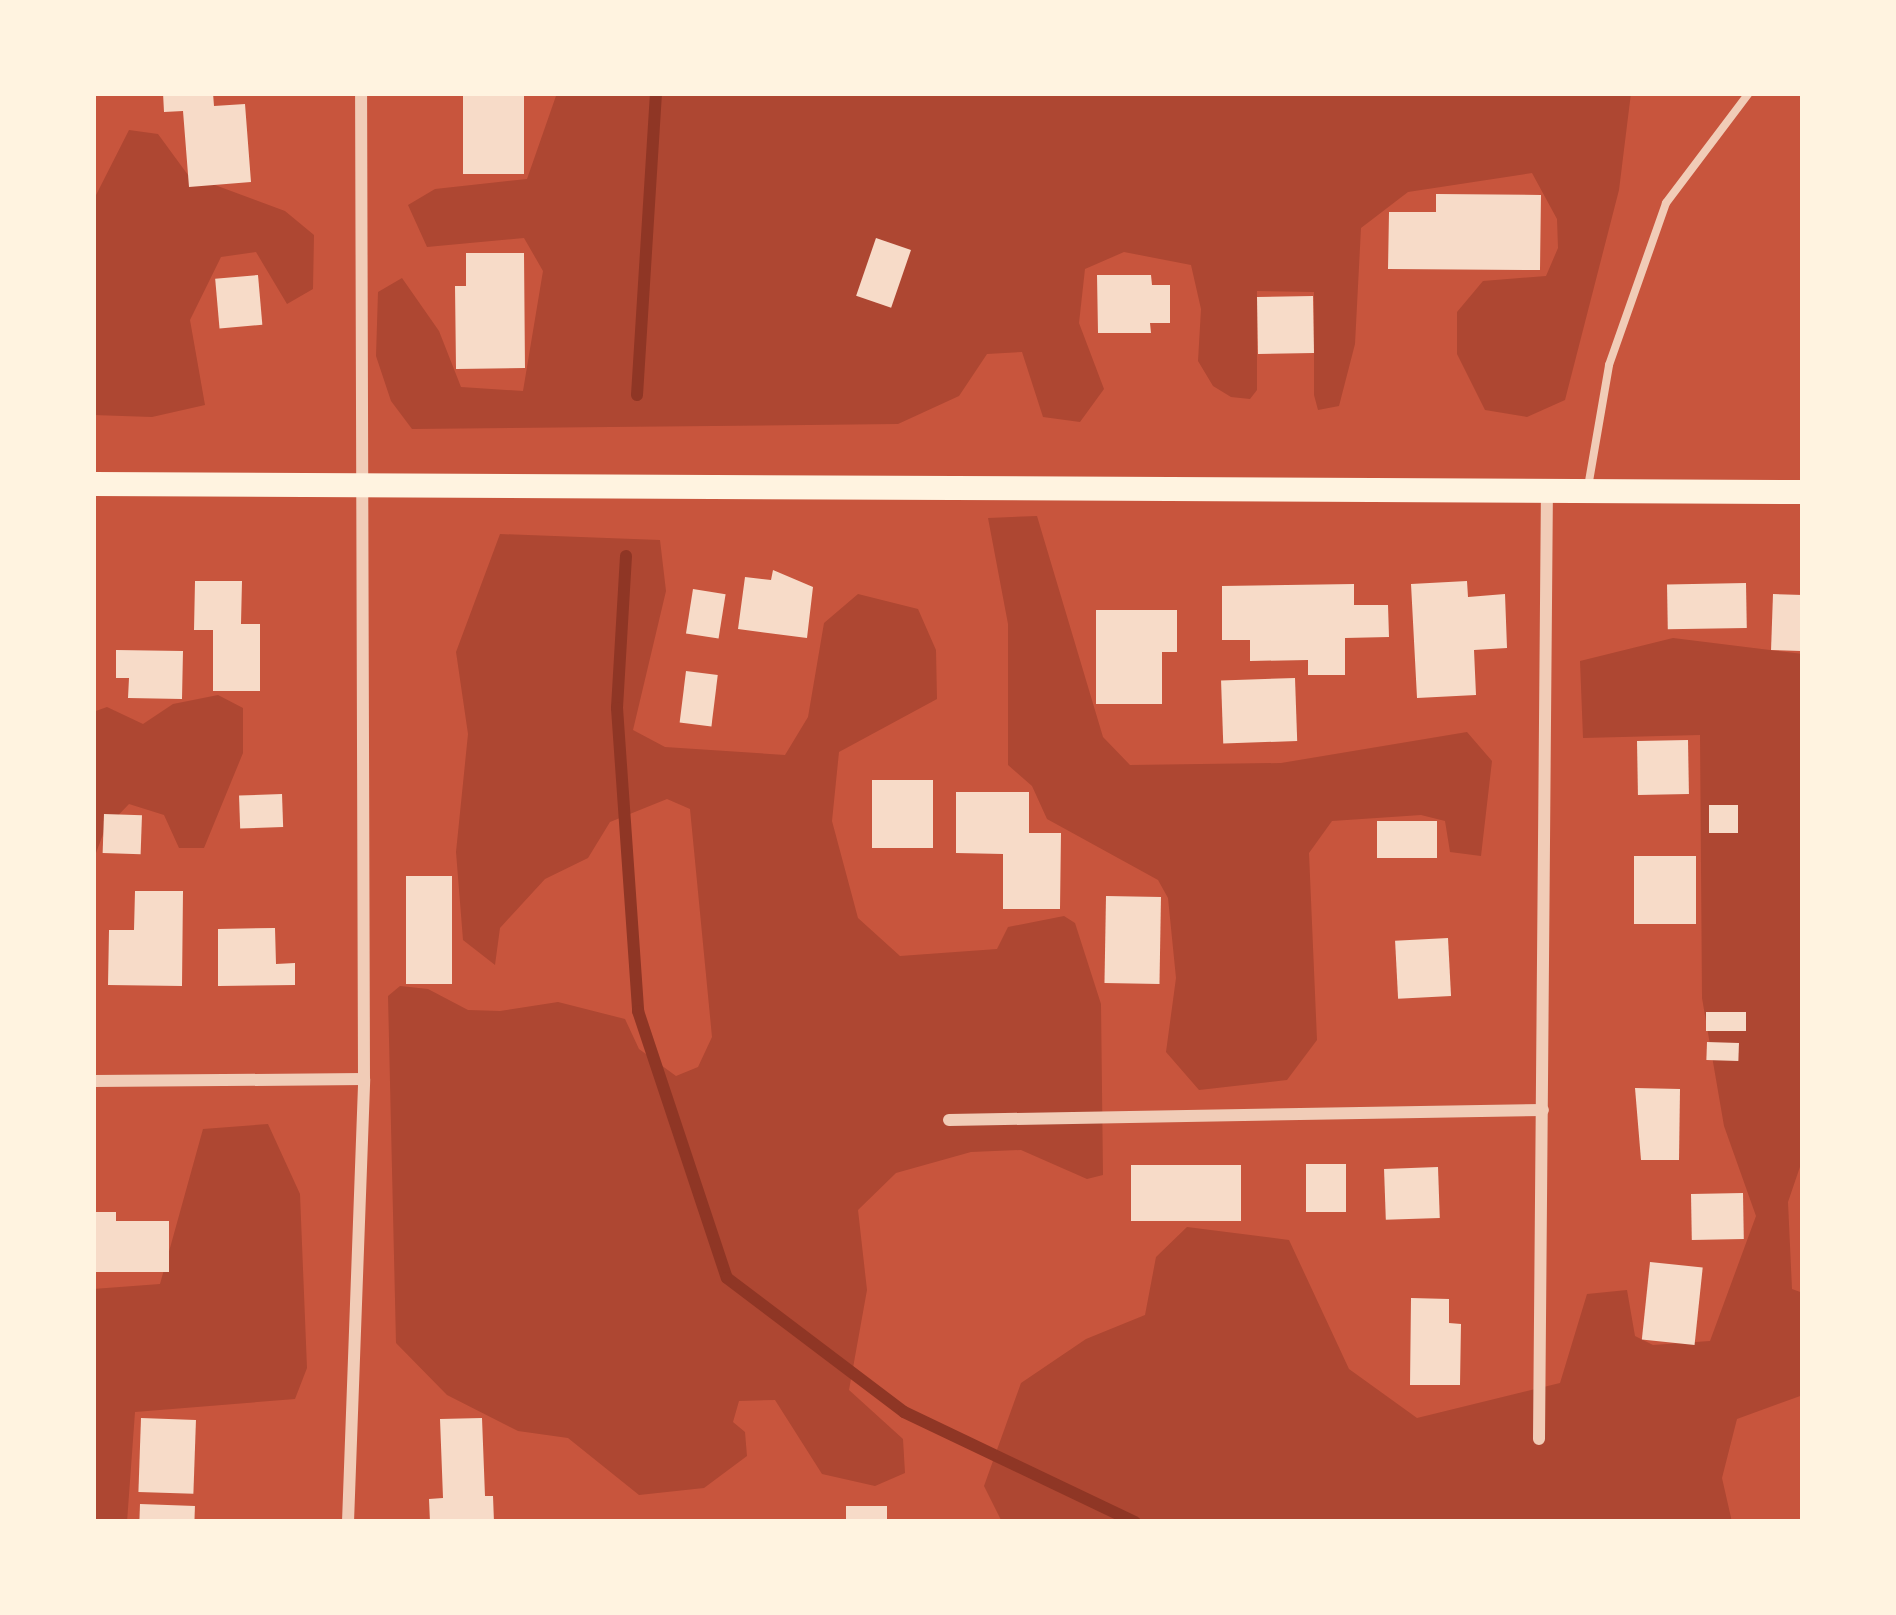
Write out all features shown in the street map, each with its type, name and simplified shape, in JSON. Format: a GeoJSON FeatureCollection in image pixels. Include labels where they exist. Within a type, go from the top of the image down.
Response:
{"type":"FeatureCollection","features":[{"type":"Feature","properties":{"kind":"main road"},"geometry":{"type":"LineString","coordinates":[[93,484],[1803,492]]}},
{"type":"Feature","properties":{"kind":"street"},"geometry":{"type":"LineString","coordinates":[[348,1522],[364,1079],[361,93]]}},
{"type":"Feature","properties":{"kind":"street"},"geometry":{"type":"LineString","coordinates":[[1539,1438],[1547,490]]}},
{"type":"Feature","properties":{"kind":"street"},"geometry":{"type":"LineString","coordinates":[[93,1081],[364,1079]]}},
{"type":"Feature","properties":{"kind":"street"},"geometry":{"type":"LineString","coordinates":[[950,1120],[1543,1110]]}},
{"type":"Feature","properties":{"kind":"lane"},"geometry":{"type":"LineString","coordinates":[[1588,488],[1609,365],[1666,203],[1749,93]]}},
{"type":"Feature","properties":{"kind":"shaded area"},"geometry":{"type":"Polygon","coordinates":[[[557,93],[1631,93],[1619,190],[1565,400],[1527,417],[1485,410],[1457,354],[1457,312],[1483,281],[1546,276],[1558,248],[1557,219],[1532,173],[1408,192],[1361,228],[1355,344],[1339,406],[1318,410],[1314,395],[1314,292],[1257,291],[1257,390],[1250,399],[1231,397],[1213,386],[1198,361],[1201,309],[1191,265],[1124,252],[1085,269],[1079,323],[1104,389],[1080,422],[1043,417],[1022,352],[987,354],[959,396],[898,424],[412,429],[391,401],[376,356],[378,292],[402,278],[439,331],[461,387],[523,391],[543,271],[524,238],[427,247],[408,205],[435,189],[527,179],[557,93]]]}},
{"type":"Feature","properties":{"kind":"shaded area"},"geometry":{"type":"Polygon","coordinates":[[[129,130],[158,134],[188,175],[285,211],[314,235],[313,289],[287,304],[256,252],[221,257],[190,320],[205,405],[152,417],[93,415],[93,201],[129,130]]]}},
{"type":"Feature","properties":{"kind":"shaded area"},"geometry":{"type":"Polygon","coordinates":[[[1037,516],[1103,737],[1130,765],[1281,763],[1467,732],[1492,761],[1481,856],[1450,852],[1445,821],[1421,815],[1332,821],[1309,853],[1317,1040],[1287,1080],[1199,1090],[1166,1052],[1176,978],[1168,898],[1158,880],[1047,819],[1032,786],[1008,765],[1008,624],[988,518],[1037,516]]]}},
{"type":"Feature","properties":{"kind":"shaded area"},"geometry":{"type":"Polygon","coordinates":[[[500,534],[660,540],[666,591],[633,730],[665,747],[785,755],[808,717],[824,623],[858,594],[918,609],[936,650],[937,699],[839,752],[832,821],[858,918],[900,956],[997,949],[1008,927],[1064,916],[1075,923],[1101,1004],[1103,1175],[1087,1179],[1021,1150],[971,1152],[896,1173],[858,1210],[867,1290],[849,1390],[903,1439],[905,1473],[875,1486],[822,1474],[775,1400],[739,1401],[733,1422],[745,1432],[747,1456],[704,1488],[639,1495],[568,1438],[518,1431],[447,1395],[396,1343],[388,996],[400,986],[428,989],[468,1010],[500,1011],[558,1002],[625,1019],[639,1049],[676,1076],[698,1067],[712,1037],[690,809],[667,799],[610,822],[588,858],[545,879],[500,928],[495,965],[463,940],[456,852],[468,734],[456,652],[500,534]]]}},
{"type":"Feature","properties":{"kind":"shaded area"},"geometry":{"type":"Polygon","coordinates":[[[1673,638],[1803,654],[1803,1158],[1788,1202],[1792,1289],[1803,1293],[1803,1395],[1737,1419],[1722,1478],[1732,1522],[1002,1522],[984,1486],[1021,1383],[1086,1339],[1145,1315],[1156,1257],[1187,1227],[1289,1240],[1349,1369],[1417,1418],[1560,1383],[1587,1294],[1627,1290],[1635,1336],[1653,1345],[1710,1341],[1756,1216],[1724,1126],[1702,998],[1700,735],[1583,738],[1580,661],[1673,638]]]}},
{"type":"Feature","properties":{"kind":"shaded area"},"geometry":{"type":"Polygon","coordinates":[[[218,695],[243,708],[243,753],[204,848],[179,848],[164,815],[129,804],[105,829],[93,861],[93,712],[107,707],[143,724],[173,704],[218,695]]]}},
{"type":"Feature","properties":{"kind":"shaded area"},"geometry":{"type":"Polygon","coordinates":[[[268,1124],[300,1194],[307,1368],[295,1399],[135,1412],[127,1522],[93,1522],[93,1289],[160,1284],[203,1129],[268,1124]]]}},
{"type":"Feature","properties":{"kind":"building"},"geometry":{"type":"Polygon","coordinates":[[[163,93],[213,93],[214,106],[245,104],[251,182],[189,187],[183,111],[164,112],[163,93]]]}},
{"type":"Feature","properties":{"kind":"building"},"geometry":{"type":"Polygon","coordinates":[[[463,93],[524,93],[524,174],[463,174],[463,93]]]}},
{"type":"Feature","properties":{"kind":"building"},"geometry":{"type":"Polygon","coordinates":[[[1436,194],[1541,195],[1540,270],[1388,269],[1389,212],[1436,212],[1436,194]]]}},
{"type":"Feature","properties":{"kind":"building"},"geometry":{"type":"Polygon","coordinates":[[[876,238],[911,250],[891,308],[856,296],[876,238]]]}},
{"type":"Feature","properties":{"kind":"building"},"geometry":{"type":"Polygon","coordinates":[[[466,253],[524,253],[525,368],[456,369],[455,286],[466,286],[466,253]]]}},
{"type":"Feature","properties":{"kind":"building"},"geometry":{"type":"Polygon","coordinates":[[[258,275],[262,325],[220,329],[215,279],[258,275]]]}},
{"type":"Feature","properties":{"kind":"building"},"geometry":{"type":"Polygon","coordinates":[[[1097,275],[1151,275],[1152,285],[1170,285],[1170,323],[1150,323],[1151,333],[1098,333],[1097,275]]]}},
{"type":"Feature","properties":{"kind":"building"},"geometry":{"type":"Polygon","coordinates":[[[1313,296],[1314,353],[1258,354],[1257,297],[1313,296]]]}},
{"type":"Feature","properties":{"kind":"building"},"geometry":{"type":"Polygon","coordinates":[[[773,570],[813,587],[807,638],[738,629],[745,577],[771,580],[773,570]]]}},
{"type":"Feature","properties":{"kind":"building"},"geometry":{"type":"Polygon","coordinates":[[[195,581],[242,581],[241,624],[260,624],[260,691],[213,691],[213,630],[194,630],[195,581]]]}},
{"type":"Feature","properties":{"kind":"building"},"geometry":{"type":"Polygon","coordinates":[[[1467,581],[1468,597],[1505,594],[1507,648],[1474,650],[1476,695],[1417,698],[1411,584],[1467,581]]]}},
{"type":"Feature","properties":{"kind":"building"},"geometry":{"type":"Polygon","coordinates":[[[1746,583],[1747,628],[1668,629],[1667,584],[1746,583]]]}},
{"type":"Feature","properties":{"kind":"building"},"geometry":{"type":"Polygon","coordinates":[[[1354,584],[1354,605],[1388,605],[1389,637],[1345,638],[1345,675],[1308,675],[1308,660],[1250,661],[1250,640],[1222,640],[1222,586],[1354,584]]]}},
{"type":"Feature","properties":{"kind":"building"},"geometry":{"type":"Polygon","coordinates":[[[693,589],[726,594],[719,639],[686,633],[693,589]]]}},
{"type":"Feature","properties":{"kind":"building"},"geometry":{"type":"Polygon","coordinates":[[[1773,594],[1803,595],[1801,651],[1771,650],[1773,594]]]}},
{"type":"Feature","properties":{"kind":"building"},"geometry":{"type":"Polygon","coordinates":[[[1096,610],[1177,610],[1177,652],[1162,652],[1162,704],[1096,704],[1096,610]]]}},
{"type":"Feature","properties":{"kind":"building"},"geometry":{"type":"Polygon","coordinates":[[[116,650],[183,651],[182,699],[128,698],[129,678],[116,678],[116,650]]]}},
{"type":"Feature","properties":{"kind":"building"},"geometry":{"type":"Polygon","coordinates":[[[686,671],[718,675],[711,727],[680,723],[686,671]]]}},
{"type":"Feature","properties":{"kind":"building"},"geometry":{"type":"Polygon","coordinates":[[[1295,678],[1297,741],[1223,744],[1221,681],[1295,678]]]}},
{"type":"Feature","properties":{"kind":"building"},"geometry":{"type":"Polygon","coordinates":[[[1688,740],[1689,794],[1638,795],[1637,741],[1688,740]]]}},
{"type":"Feature","properties":{"kind":"building"},"geometry":{"type":"Polygon","coordinates":[[[872,780],[933,780],[933,848],[872,848],[872,780]]]}},
{"type":"Feature","properties":{"kind":"building"},"geometry":{"type":"Polygon","coordinates":[[[956,792],[1029,792],[1029,833],[1061,833],[1060,909],[1003,909],[1003,854],[956,853],[956,792]]]}},
{"type":"Feature","properties":{"kind":"building"},"geometry":{"type":"Polygon","coordinates":[[[282,794],[283,827],[240,828],[239,796],[282,794]]]}},
{"type":"Feature","properties":{"kind":"building"},"geometry":{"type":"Polygon","coordinates":[[[1709,805],[1738,805],[1738,833],[1709,833],[1709,805]]]}},
{"type":"Feature","properties":{"kind":"building"},"geometry":{"type":"Polygon","coordinates":[[[104,814],[142,815],[141,854],[103,853],[104,814]]]}},
{"type":"Feature","properties":{"kind":"building"},"geometry":{"type":"Polygon","coordinates":[[[1377,821],[1437,821],[1437,858],[1377,858],[1377,821]]]}},
{"type":"Feature","properties":{"kind":"building"},"geometry":{"type":"Polygon","coordinates":[[[1634,856],[1696,856],[1696,924],[1634,924],[1634,856]]]}},
{"type":"Feature","properties":{"kind":"building"},"geometry":{"type":"Polygon","coordinates":[[[406,876],[452,876],[452,984],[406,984],[406,876]]]}},
{"type":"Feature","properties":{"kind":"building"},"geometry":{"type":"Polygon","coordinates":[[[135,891],[183,891],[182,986],[108,985],[109,930],[134,930],[135,891]]]}},
{"type":"Feature","properties":{"kind":"building"},"geometry":{"type":"Polygon","coordinates":[[[1106,896],[1161,897],[1159,984],[1104,983],[1106,896]]]}},
{"type":"Feature","properties":{"kind":"building"},"geometry":{"type":"Polygon","coordinates":[[[275,928],[276,964],[295,963],[295,985],[218,986],[218,929],[275,928]]]}},
{"type":"Feature","properties":{"kind":"building"},"geometry":{"type":"Polygon","coordinates":[[[1448,938],[1451,996],[1398,999],[1395,941],[1448,938]]]}},
{"type":"Feature","properties":{"kind":"building"},"geometry":{"type":"Polygon","coordinates":[[[1706,1012],[1746,1012],[1746,1031],[1706,1031],[1706,1012]]]}},
{"type":"Feature","properties":{"kind":"building"},"geometry":{"type":"Polygon","coordinates":[[[1707,1042],[1739,1043],[1738,1061],[1706,1060],[1707,1042]]]}},
{"type":"Feature","properties":{"kind":"building"},"geometry":{"type":"Polygon","coordinates":[[[1635,1088],[1680,1089],[1679,1160],[1641,1160],[1635,1088]]]}},
{"type":"Feature","properties":{"kind":"building"},"geometry":{"type":"Polygon","coordinates":[[[1306,1164],[1346,1164],[1346,1212],[1306,1212],[1306,1164]]]}},
{"type":"Feature","properties":{"kind":"building"},"geometry":{"type":"Polygon","coordinates":[[[1131,1165],[1241,1165],[1241,1221],[1131,1221],[1131,1165]]]}},
{"type":"Feature","properties":{"kind":"building"},"geometry":{"type":"Polygon","coordinates":[[[1438,1167],[1440,1218],[1386,1220],[1384,1169],[1438,1167]]]}},
{"type":"Feature","properties":{"kind":"building"},"geometry":{"type":"Polygon","coordinates":[[[1743,1193],[1744,1239],[1692,1240],[1691,1194],[1743,1193]]]}},
{"type":"Feature","properties":{"kind":"building"},"geometry":{"type":"Polygon","coordinates":[[[93,1212],[116,1212],[116,1221],[169,1221],[169,1272],[93,1272],[93,1212]]]}},
{"type":"Feature","properties":{"kind":"building"},"geometry":{"type":"Polygon","coordinates":[[[1650,1262],[1703,1268],[1695,1345],[1642,1340],[1650,1262]]]}},
{"type":"Feature","properties":{"kind":"building"},"geometry":{"type":"Polygon","coordinates":[[[1411,1298],[1449,1299],[1449,1323],[1461,1324],[1460,1385],[1410,1385],[1411,1298]]]}},
{"type":"Feature","properties":{"kind":"building"},"geometry":{"type":"Polygon","coordinates":[[[141,1418],[196,1420],[193,1494],[138,1492],[141,1418]]]}},
{"type":"Feature","properties":{"kind":"building"},"geometry":{"type":"Polygon","coordinates":[[[482,1418],[485,1496],[493,1496],[494,1522],[430,1522],[429,1499],[443,1498],[440,1419],[482,1418]]]}},
{"type":"Feature","properties":{"kind":"building"},"geometry":{"type":"Polygon","coordinates":[[[140,1504],[195,1506],[194,1522],[139,1522],[140,1504]]]}},
{"type":"Feature","properties":{"kind":"building"},"geometry":{"type":"Polygon","coordinates":[[[846,1506],[887,1506],[887,1522],[846,1522],[846,1506]]]}},
{"type":"Feature","properties":{"kind":"waterway"},"geometry":{"type":"LineString","coordinates":[[637,395],[656,93]]}},
{"type":"Feature","properties":{"kind":"waterway"},"geometry":{"type":"LineString","coordinates":[[626,556],[617,708],[638,1011],[727,1278],[904,1412],[1135,1522]]}}]}
